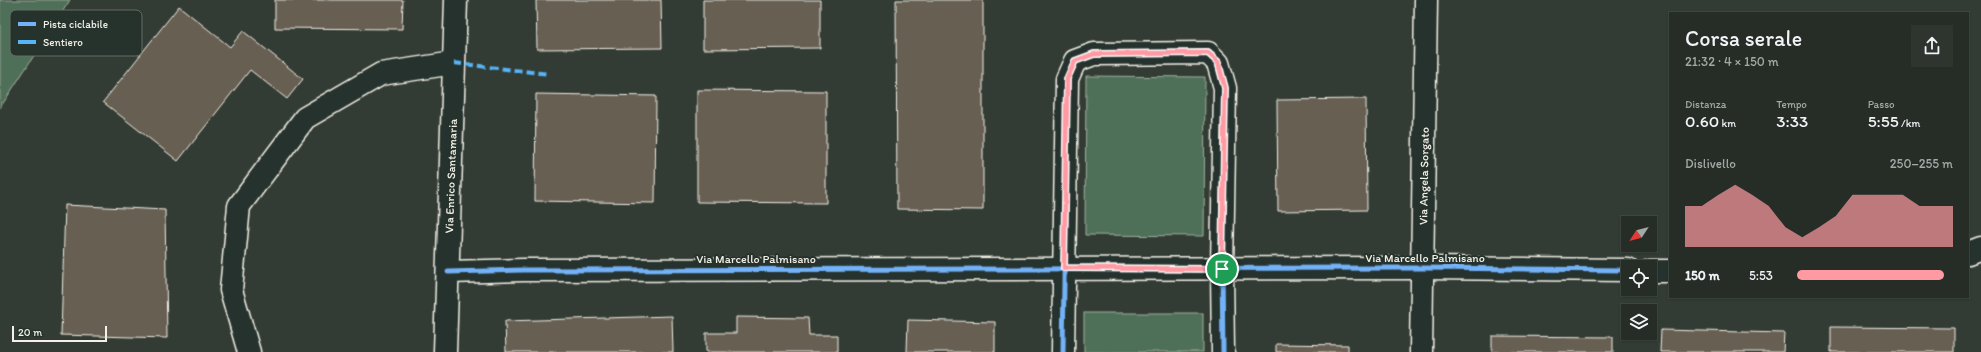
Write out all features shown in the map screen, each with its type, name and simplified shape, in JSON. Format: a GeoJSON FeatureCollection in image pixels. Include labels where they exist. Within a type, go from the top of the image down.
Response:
{"type":"FeatureCollection","features":[{"type":"Feature","properties":{"kind":"street","name":"Via Enrico Santamaria"},"geometry":{"type":"LineString","coordinates":[[445,352],[456,0]]}},
{"type":"Feature","properties":{"kind":"street","name":"Via Angela Sorgato"},"geometry":{"type":"LineString","coordinates":[[1421,352],[1426,0]]}},
{"type":"Feature","properties":{"kind":"street"},"geometry":{"type":"LineString","coordinates":[[1063,352],[1067,79],[1075,61],[1094,54],[1208,53],[1218,62],[1225,88],[1222,269],[1223,352]]}},
{"type":"Feature","properties":{"kind":"street"},"geometry":{"type":"LineString","coordinates":[[249,352],[231,290],[239,206],[305,118],[381,74],[454,63]]}},
{"type":"Feature","properties":{"kind":"street"},"geometry":{"type":"LineString","coordinates":[[1969,253],[1981,248]]}},
{"type":"Feature","properties":{"kind":"street","name":"Via Marcello Palmisano"},"geometry":{"type":"LineString","coordinates":[[448,272],[538,270],[1064,268],[1423,268],[1621,270]]}},
{"type":"Feature","properties":{"kind":"street"},"geometry":{"type":"LineString","coordinates":[[1657,271],[1669,271]]}},
{"type":"Feature","properties":{"kind":"green space"},"geometry":{"type":"Polygon","coordinates":[[[0,0],[70,0],[64,10],[10,10],[10,56],[34,56],[0,108],[0,0]]]}},
{"type":"Feature","properties":{"kind":"green space"},"geometry":{"type":"Polygon","coordinates":[[[1086,76],[1205,77],[1204,236],[1085,235],[1086,76]]]}},
{"type":"Feature","properties":{"kind":"green space"},"geometry":{"type":"Polygon","coordinates":[[[1084,313],[1203,313],[1203,352],[1084,352],[1084,313]]]}},
{"type":"Feature","properties":{"kind":"building"},"geometry":{"type":"Polygon","coordinates":[[[275,0],[403,0],[402,29],[275,28],[275,0]]]}},
{"type":"Feature","properties":{"kind":"building"},"geometry":{"type":"Polygon","coordinates":[[[536,0],[661,0],[662,48],[537,49],[536,0]]]}},
{"type":"Feature","properties":{"kind":"building"},"geometry":{"type":"Polygon","coordinates":[[[703,0],[820,0],[820,48],[703,49],[703,0]]]}},
{"type":"Feature","properties":{"kind":"building"},"geometry":{"type":"Polygon","coordinates":[[[896,0],[983,0],[983,210],[897,209],[896,0]]]}},
{"type":"Feature","properties":{"kind":"building"},"geometry":{"type":"Polygon","coordinates":[[[179,6],[230,47],[243,31],[303,79],[287,99],[250,70],[178,161],[103,102],[139,56],[142,56],[142,53],[179,6]]]}},
{"type":"Feature","properties":{"kind":"building"},"geometry":{"type":"Polygon","coordinates":[[[697,90],[826,91],[826,203],[697,202],[697,90]]]}},
{"type":"Feature","properties":{"kind":"building"},"geometry":{"type":"Polygon","coordinates":[[[536,94],[656,96],[655,203],[535,201],[536,94]]]}},
{"type":"Feature","properties":{"kind":"building"},"geometry":{"type":"Polygon","coordinates":[[[1366,99],[1367,210],[1278,211],[1277,100],[1366,99]]]}},
{"type":"Feature","properties":{"kind":"building"},"geometry":{"type":"Polygon","coordinates":[[[65,205],[165,210],[167,338],[61,335],[65,205]]]}},
{"type":"Feature","properties":{"kind":"building"},"geometry":{"type":"Polygon","coordinates":[[[672,316],[673,352],[506,352],[505,321],[672,316]]]}},
{"type":"Feature","properties":{"kind":"building"},"geometry":{"type":"Polygon","coordinates":[[[736,317],[808,318],[809,335],[837,335],[837,352],[706,352],[706,333],[736,333],[736,317]]]}},
{"type":"Feature","properties":{"kind":"building"},"geometry":{"type":"Polygon","coordinates":[[[908,320],[995,322],[995,352],[907,352],[908,320]]]}},
{"type":"Feature","properties":{"kind":"building"},"geometry":{"type":"Polygon","coordinates":[[[1831,327],[1954,328],[1954,352],[1831,352],[1831,327]]]}},
{"type":"Feature","properties":{"kind":"building"},"geometry":{"type":"Polygon","coordinates":[[[1661,330],[1784,333],[1783,352],[1660,352],[1661,330]]]}},
{"type":"Feature","properties":{"kind":"building"},"geometry":{"type":"Polygon","coordinates":[[[1492,336],[1613,337],[1613,352],[1492,352],[1492,336]]]}},
{"type":"Feature","properties":{"kind":"building"},"geometry":{"type":"Polygon","coordinates":[[[1276,344],[1348,345],[1348,352],[1276,352],[1276,344]]]}},
{"type":"Feature","properties":{"kind":"marked path"},"geometry":{"type":"LineString","coordinates":[[454,63],[549,74]]}},
{"type":"Feature","properties":{"kind":"cycle path"},"geometry":{"type":"LineString","coordinates":[[1063,352],[1067,79],[1075,61],[1094,54],[1208,53],[1218,63],[1225,88],[1222,269],[1223,352]]}},
{"type":"Feature","properties":{"kind":"cycle path"},"geometry":{"type":"LineString","coordinates":[[448,272],[523,270],[1423,268],[1621,270]]}},
{"type":"Feature","properties":{"kind":"route"},"geometry":{"type":"LineString","coordinates":[[1208,53],[1218,62],[1225,88],[1222,269],[1064,268],[1067,79],[1075,61],[1094,54],[1208,53]]}}]}
